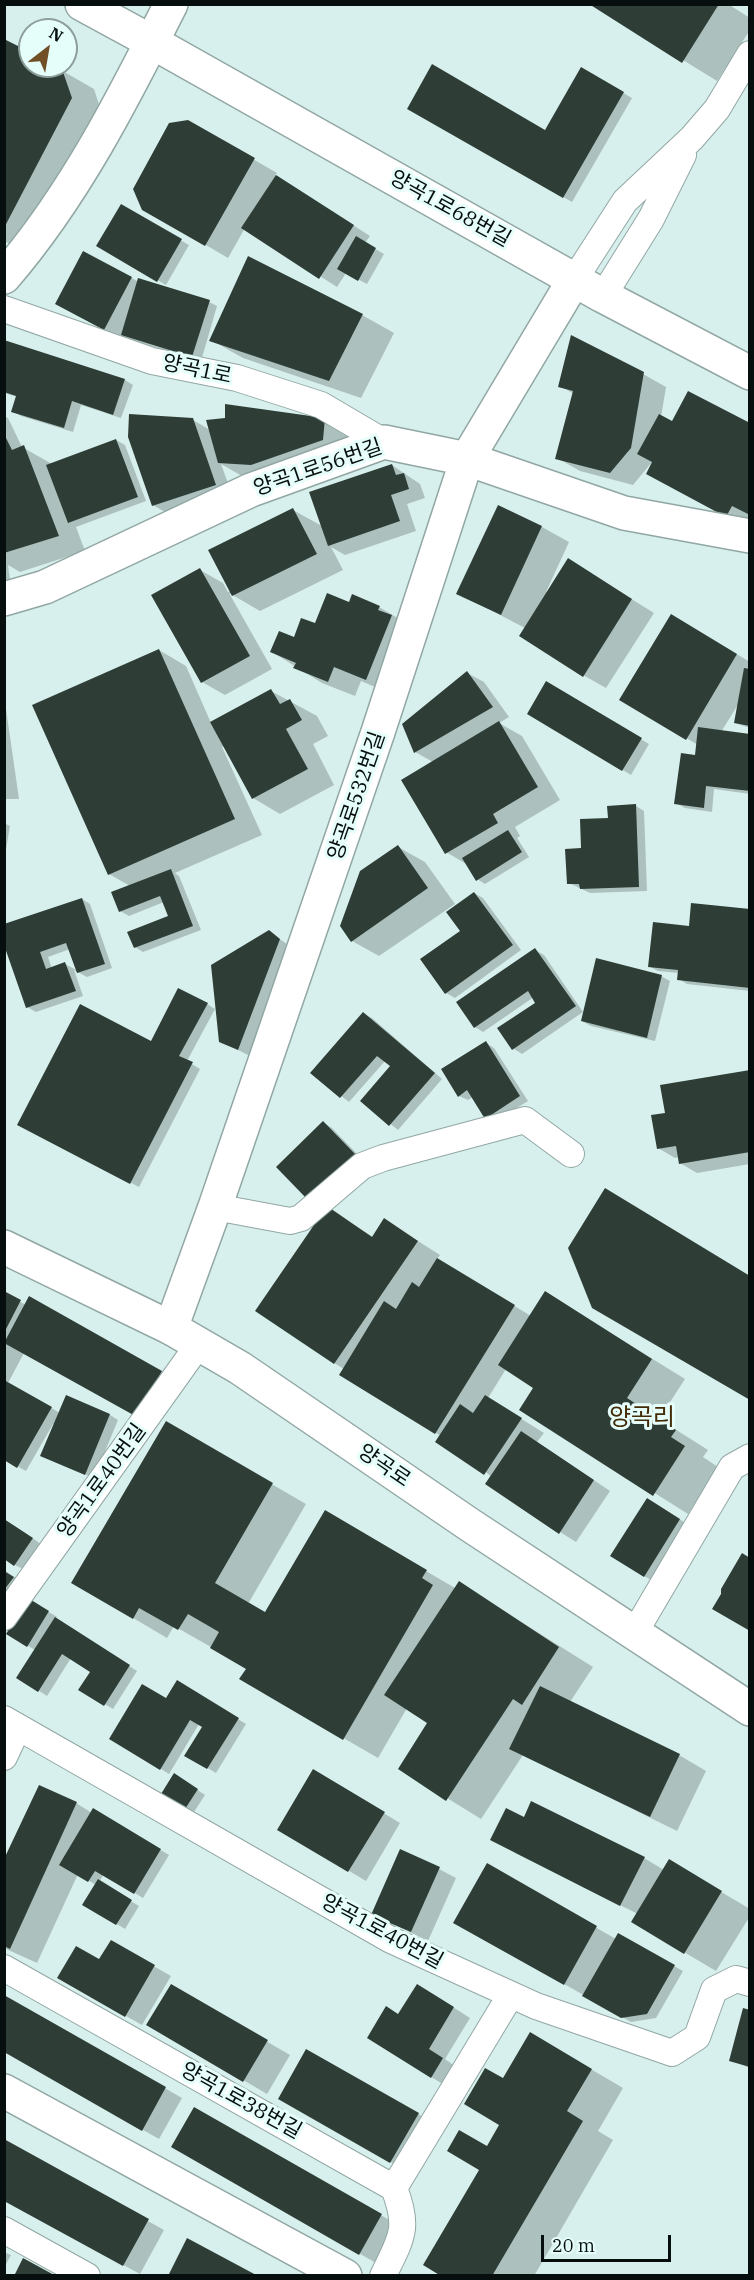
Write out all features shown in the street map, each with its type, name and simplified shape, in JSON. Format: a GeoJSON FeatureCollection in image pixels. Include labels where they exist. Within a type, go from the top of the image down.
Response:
{"type":"FeatureCollection","features":[{"type":"Feature","properties":{"kind":"street","name":"양곡1로68번길"},"geometry":{"type":"LineString","coordinates":[[82,4],[574,280],[750,373]]}},
{"type":"Feature","properties":{"kind":"street"},"geometry":{"type":"LineString","coordinates":[[4,277],[45,226],[77,179],[171,4]]}},
{"type":"Feature","properties":{"kind":"street","name":"양곡로532번길"},"geometry":{"type":"LineString","coordinates":[[171,1328],[216,1207],[378,732],[467,459],[574,280]]}},
{"type":"Feature","properties":{"kind":"street","name":"양곡1로56번길"},"geometry":{"type":"LineString","coordinates":[[4,598],[45,587],[251,490],[384,442],[467,459],[624,513],[750,536]]}},
{"type":"Feature","properties":{"kind":"street","name":"양곡로"},"geometry":{"type":"LineString","coordinates":[[4,1246],[171,1328],[240,1368],[470,1525],[750,1708]]}},
{"type":"Feature","properties":{"kind":"street"},"geometry":{"type":"LineString","coordinates":[[4,2091],[345,2276]]}},
{"type":"Feature","properties":{"kind":"lane"},"geometry":{"type":"LineString","coordinates":[[574,280],[625,201],[692,138],[717,109],[750,54]]}},
{"type":"Feature","properties":{"kind":"lane"},"geometry":{"type":"LineString","coordinates":[[603,296],[651,219],[692,138]]}},
{"type":"Feature","properties":{"kind":"lane","name":"양곡1로"},"geometry":{"type":"LineString","coordinates":[[4,309],[153,361],[237,378],[321,405],[384,442]]}},
{"type":"Feature","properties":{"kind":"lane"},"geometry":{"type":"LineString","coordinates":[[216,1207],[290,1221],[301,1218],[362,1166],[383,1158],[525,1120],[571,1154]]}},
{"type":"Feature","properties":{"kind":"lane","name":"양곡1로40번길"},"geometry":{"type":"LineString","coordinates":[[4,1617],[199,1344]]}},
{"type":"Feature","properties":{"kind":"lane"},"geometry":{"type":"LineString","coordinates":[[635,1632],[732,1467],[750,1457]]}},
{"type":"Feature","properties":{"kind":"lane"},"geometry":{"type":"LineString","coordinates":[[4,1757],[11,1723]]}},
{"type":"Feature","properties":{"kind":"lane","name":"양곡1로40번길"},"geometry":{"type":"LineString","coordinates":[[11,1723],[390,1940],[510,1996],[672,2053],[697,2037],[714,1990],[736,1979],[750,1983]]}},
{"type":"Feature","properties":{"kind":"lane","name":"양곡1로38번길"},"geometry":{"type":"LineString","coordinates":[[4,1968],[394,2188]]}},
{"type":"Feature","properties":{"kind":"lane"},"geometry":{"type":"LineString","coordinates":[[383,2276],[402,2235],[403,2210],[394,2188],[510,1996]]}},
{"type":"Feature","properties":{"kind":"lane"},"geometry":{"type":"LineString","coordinates":[[4,2230],[87,2276]]}},
{"type":"Feature","properties":{"kind":"building"},"geometry":{"type":"Polygon","coordinates":[[[589,4],[719,4],[682,63],[589,4]]]}},
{"type":"Feature","properties":{"kind":"building"},"geometry":{"type":"Polygon","coordinates":[[[4,39],[18,46],[18,78],[65,78],[72,98],[4,228],[4,39]]]}},
{"type":"Feature","properties":{"kind":"building"},"geometry":{"type":"Polygon","coordinates":[[[432,64],[545,130],[581,67],[624,92],[563,198],[407,109],[432,64]]]}},
{"type":"Feature","properties":{"kind":"building"},"geometry":{"type":"Polygon","coordinates":[[[188,120],[255,158],[205,246],[142,210],[133,189],[169,123],[188,120]]]}},
{"type":"Feature","properties":{"kind":"building"},"geometry":{"type":"Polygon","coordinates":[[[276,175],[354,225],[319,279],[241,228],[276,175]]]}},
{"type":"Feature","properties":{"kind":"building"},"geometry":{"type":"Polygon","coordinates":[[[121,204],[182,239],[157,282],[96,246],[121,204]]]}},
{"type":"Feature","properties":{"kind":"building"},"geometry":{"type":"Polygon","coordinates":[[[356,236],[376,248],[358,281],[337,269],[356,236]]]}},
{"type":"Feature","properties":{"kind":"building"},"geometry":{"type":"Polygon","coordinates":[[[83,251],[132,277],[104,330],[55,304],[83,251]]]}},
{"type":"Feature","properties":{"kind":"building"},"geometry":{"type":"Polygon","coordinates":[[[248,256],[363,314],[329,381],[209,341],[248,256]]]}},
{"type":"Feature","properties":{"kind":"building"},"geometry":{"type":"Polygon","coordinates":[[[138,278],[210,300],[192,357],[121,335],[138,278]]]}},
{"type":"Feature","properties":{"kind":"building"},"geometry":{"type":"Polygon","coordinates":[[[571,335],[644,372],[631,448],[610,473],[555,459],[573,391],[558,387],[571,335]]]}},
{"type":"Feature","properties":{"kind":"building"},"geometry":{"type":"Polygon","coordinates":[[[4,340],[125,379],[113,415],[72,401],[64,428],[11,412],[16,396],[4,392],[4,340]]]}},
{"type":"Feature","properties":{"kind":"building"},"geometry":{"type":"Polygon","coordinates":[[[688,391],[750,423],[748,514],[732,506],[726,517],[646,474],[652,462],[637,454],[659,414],[672,421],[688,391]]]}},
{"type":"Feature","properties":{"kind":"building"},"geometry":{"type":"Polygon","coordinates":[[[225,404],[325,418],[323,440],[251,465],[218,463],[206,420],[225,418],[225,404]]]}},
{"type":"Feature","properties":{"kind":"building"},"geometry":{"type":"Polygon","coordinates":[[[129,414],[193,418],[216,485],[152,506],[128,437],[129,414]]]}},
{"type":"Feature","properties":{"kind":"building"},"geometry":{"type":"Polygon","coordinates":[[[4,434],[12,450],[24,445],[59,536],[4,553],[4,434]]]}},
{"type":"Feature","properties":{"kind":"building"},"geometry":{"type":"Polygon","coordinates":[[[116,439],[138,497],[68,523],[46,465],[116,439]]]}},
{"type":"Feature","properties":{"kind":"building"},"geometry":{"type":"Polygon","coordinates":[[[392,464],[396,475],[404,473],[409,489],[391,495],[400,521],[328,546],[309,492],[392,464]]]}},
{"type":"Feature","properties":{"kind":"building"},"geometry":{"type":"Polygon","coordinates":[[[498,505],[542,526],[501,615],[456,594],[498,505]]]}},
{"type":"Feature","properties":{"kind":"building"},"geometry":{"type":"Polygon","coordinates":[[[293,508],[317,554],[232,596],[208,550],[293,508]]]}},
{"type":"Feature","properties":{"kind":"building"},"geometry":{"type":"Polygon","coordinates":[[[568,558],[632,599],[583,677],[519,636],[568,558]]]}},
{"type":"Feature","properties":{"kind":"building"},"geometry":{"type":"Polygon","coordinates":[[[200,568],[250,656],[201,683],[151,595],[200,568]]]}},
{"type":"Feature","properties":{"kind":"building"},"geometry":{"type":"Polygon","coordinates":[[[327,593],[349,602],[352,594],[380,606],[378,610],[392,615],[366,680],[334,667],[328,682],[293,668],[296,663],[270,652],[279,631],[294,637],[301,618],[315,623],[327,593]]]}},
{"type":"Feature","properties":{"kind":"building"},"geometry":{"type":"Polygon","coordinates":[[[671,614],[737,654],[686,740],[619,700],[671,614]]]}},
{"type":"Feature","properties":{"kind":"building"},"geometry":{"type":"Polygon","coordinates":[[[159,649],[235,819],[108,875],[32,705],[159,649]]]}},
{"type":"Feature","properties":{"kind":"building"},"geometry":{"type":"Polygon","coordinates":[[[744,668],[750,669],[750,726],[734,723],[744,668]]]}},
{"type":"Feature","properties":{"kind":"building"},"geometry":{"type":"Polygon","coordinates":[[[467,671],[493,707],[414,753],[402,724],[467,671]]]}},
{"type":"Feature","properties":{"kind":"building"},"geometry":{"type":"Polygon","coordinates":[[[546,681],[642,738],[622,771],[527,714],[546,681]]]}},
{"type":"Feature","properties":{"kind":"building"},"geometry":{"type":"Polygon","coordinates":[[[271,689],[280,704],[290,699],[302,720],[286,729],[308,769],[252,799],[210,722],[271,689]]]}},
{"type":"Feature","properties":{"kind":"building"},"geometry":{"type":"Polygon","coordinates":[[[499,721],[538,787],[493,814],[498,823],[445,854],[401,780],[499,721]]]}},
{"type":"Feature","properties":{"kind":"building"},"geometry":{"type":"Polygon","coordinates":[[[698,727],[750,734],[750,791],[706,786],[704,808],[674,804],[681,753],[695,755],[698,727]]]}},
{"type":"Feature","properties":{"kind":"building"},"geometry":{"type":"Polygon","coordinates":[[[636,804],[639,887],[580,889],[579,884],[567,884],[565,849],[581,848],[580,819],[608,818],[607,806],[636,804]]]}},
{"type":"Feature","properties":{"kind":"building"},"geometry":{"type":"Polygon","coordinates":[[[508,830],[522,852],[476,881],[462,858],[508,830]]]}},
{"type":"Feature","properties":{"kind":"building"},"geometry":{"type":"Polygon","coordinates":[[[398,845],[428,888],[351,942],[340,926],[360,871],[398,845]]]}},
{"type":"Feature","properties":{"kind":"building"},"geometry":{"type":"Polygon","coordinates":[[[171,869],[193,926],[134,948],[127,932],[168,916],[160,896],[119,912],[111,892],[171,869]]]}},
{"type":"Feature","properties":{"kind":"building"},"geometry":{"type":"Polygon","coordinates":[[[474,892],[513,945],[445,994],[420,959],[460,931],[446,912],[474,892]]]}},
{"type":"Feature","properties":{"kind":"building"},"geometry":{"type":"Polygon","coordinates":[[[82,898],[105,964],[77,973],[66,943],[40,952],[46,969],[65,962],[76,991],[26,1008],[4,945],[4,924],[82,898]]]}},
{"type":"Feature","properties":{"kind":"building"},"geometry":{"type":"Polygon","coordinates":[[[691,903],[750,909],[750,988],[677,980],[678,970],[648,967],[653,922],[689,926],[691,903]]]}},
{"type":"Feature","properties":{"kind":"building"},"geometry":{"type":"Polygon","coordinates":[[[269,930],[280,939],[238,1050],[219,1042],[211,965],[269,930]]]}},
{"type":"Feature","properties":{"kind":"building"},"geometry":{"type":"Polygon","coordinates":[[[535,948],[576,1006],[512,1050],[497,1028],[535,1003],[528,991],[474,1028],[456,1002],[535,948]]]}},
{"type":"Feature","properties":{"kind":"building"},"geometry":{"type":"Polygon","coordinates":[[[596,958],[662,975],[647,1038],[581,1021],[596,958]]]}},
{"type":"Feature","properties":{"kind":"building"},"geometry":{"type":"Polygon","coordinates":[[[178,988],[208,1003],[179,1056],[193,1062],[130,1184],[17,1125],[80,1004],[151,1041],[178,988]]]}},
{"type":"Feature","properties":{"kind":"building"},"geometry":{"type":"Polygon","coordinates":[[[363,1012],[435,1073],[389,1126],[360,1101],[390,1066],[377,1056],[340,1098],[310,1073],[363,1012]]]}},
{"type":"Feature","properties":{"kind":"building"},"geometry":{"type":"Polygon","coordinates":[[[486,1041],[520,1096],[485,1119],[467,1090],[458,1097],[441,1069],[486,1041]]]}},
{"type":"Feature","properties":{"kind":"building"},"geometry":{"type":"Polygon","coordinates":[[[750,1070],[750,1152],[679,1164],[676,1146],[657,1149],[651,1115],[665,1113],[660,1085],[750,1070]]]}},
{"type":"Feature","properties":{"kind":"building"},"geometry":{"type":"Polygon","coordinates":[[[323,1121],[355,1154],[307,1199],[276,1167],[323,1121]]]}},
{"type":"Feature","properties":{"kind":"building"},"geometry":{"type":"Polygon","coordinates":[[[605,1188],[750,1276],[750,1400],[592,1308],[568,1248],[605,1188]]]}},
{"type":"Feature","properties":{"kind":"building"},"geometry":{"type":"Polygon","coordinates":[[[327,1206],[372,1237],[384,1218],[418,1241],[334,1364],[255,1311],[327,1206]]]}},
{"type":"Feature","properties":{"kind":"building"},"geometry":{"type":"Polygon","coordinates":[[[437,1258],[515,1305],[435,1434],[339,1375],[384,1301],[396,1309],[412,1282],[419,1287],[437,1258]]]}},
{"type":"Feature","properties":{"kind":"building"},"geometry":{"type":"Polygon","coordinates":[[[4,1291],[21,1300],[4,1333],[4,1291]]]}},
{"type":"Feature","properties":{"kind":"building"},"geometry":{"type":"Polygon","coordinates":[[[545,1291],[652,1359],[627,1398],[676,1430],[671,1437],[685,1446],[653,1496],[519,1410],[533,1388],[498,1365],[545,1291]]]}},
{"type":"Feature","properties":{"kind":"building"},"geometry":{"type":"Polygon","coordinates":[[[29,1296],[162,1371],[137,1417],[4,1343],[29,1296]]]}},
{"type":"Feature","properties":{"kind":"building"},"geometry":{"type":"Polygon","coordinates":[[[4,1380],[52,1407],[17,1468],[4,1460],[4,1380]]]}},
{"type":"Feature","properties":{"kind":"building"},"geometry":{"type":"Polygon","coordinates":[[[66,1395],[110,1414],[85,1475],[40,1456],[66,1395]]]}},
{"type":"Feature","properties":{"kind":"building"},"geometry":{"type":"Polygon","coordinates":[[[485,1395],[522,1418],[484,1475],[435,1442],[460,1404],[473,1413],[485,1395]]]}},
{"type":"Feature","properties":{"kind":"building"},"geometry":{"type":"Polygon","coordinates":[[[166,1421],[273,1483],[215,1583],[265,1612],[325,1510],[427,1570],[422,1578],[433,1585],[343,1740],[239,1679],[246,1669],[210,1648],[219,1632],[188,1614],[178,1630],[139,1608],[133,1619],[71,1583],[166,1421]]]}},
{"type":"Feature","properties":{"kind":"building"},"geometry":{"type":"Polygon","coordinates":[[[521,1431],[594,1480],[559,1534],[485,1484],[521,1431]]]}},
{"type":"Feature","properties":{"kind":"building"},"geometry":{"type":"Polygon","coordinates":[[[647,1498],[680,1519],[644,1577],[610,1556],[647,1498]]]}},
{"type":"Feature","properties":{"kind":"building"},"geometry":{"type":"Polygon","coordinates":[[[4,1519],[33,1538],[14,1566],[4,1559],[4,1519]]]}},
{"type":"Feature","properties":{"kind":"building"},"geometry":{"type":"Polygon","coordinates":[[[742,1553],[750,1558],[750,1631],[712,1609],[742,1553]]]}},
{"type":"Feature","properties":{"kind":"building"},"geometry":{"type":"Polygon","coordinates":[[[4,1571],[14,1577],[4,1590],[4,1571]]]}},
{"type":"Feature","properties":{"kind":"building"},"geometry":{"type":"Polygon","coordinates":[[[459,1581],[559,1647],[522,1705],[513,1699],[446,1801],[398,1769],[427,1723],[384,1695],[459,1581]]]}},
{"type":"Feature","properties":{"kind":"building"},"geometry":{"type":"Polygon","coordinates":[[[28,1598],[49,1611],[27,1647],[6,1634],[28,1598]]]}},
{"type":"Feature","properties":{"kind":"building"},"geometry":{"type":"Polygon","coordinates":[[[55,1617],[130,1665],[104,1706],[78,1690],[90,1672],[62,1654],[38,1692],[16,1678],[55,1617]]]}},
{"type":"Feature","properties":{"kind":"building"},"geometry":{"type":"Polygon","coordinates":[[[177,1680],[239,1718],[207,1769],[184,1756],[202,1727],[190,1720],[160,1770],[109,1739],[142,1684],[166,1698],[177,1680]]]}},
{"type":"Feature","properties":{"kind":"building"},"geometry":{"type":"Polygon","coordinates":[[[540,1686],[680,1754],[650,1817],[509,1749],[540,1686]]]}},
{"type":"Feature","properties":{"kind":"building"},"geometry":{"type":"Polygon","coordinates":[[[313,1769],[385,1812],[348,1872],[277,1830],[313,1769]]]}},
{"type":"Feature","properties":{"kind":"building"},"geometry":{"type":"Polygon","coordinates":[[[174,1773],[198,1789],[185,1809],[161,1794],[174,1773]]]}},
{"type":"Feature","properties":{"kind":"building"},"geometry":{"type":"Polygon","coordinates":[[[39,1785],[77,1802],[10,1949],[4,1946],[4,1859],[39,1785]]]}},
{"type":"Feature","properties":{"kind":"building"},"geometry":{"type":"Polygon","coordinates":[[[531,1801],[645,1857],[620,1906],[490,1840],[506,1808],[524,1817],[531,1801]]]}},
{"type":"Feature","properties":{"kind":"building"},"geometry":{"type":"Polygon","coordinates":[[[93,1808],[161,1849],[134,1894],[95,1871],[88,1882],[59,1865],[93,1808]]]}},
{"type":"Feature","properties":{"kind":"building"},"geometry":{"type":"Polygon","coordinates":[[[400,1849],[440,1867],[411,1932],[371,1915],[400,1849]]]}},
{"type":"Feature","properties":{"kind":"building"},"geometry":{"type":"Polygon","coordinates":[[[669,1859],[722,1891],[684,1954],[631,1922],[669,1859]]]}},
{"type":"Feature","properties":{"kind":"building"},"geometry":{"type":"Polygon","coordinates":[[[487,1863],[597,1926],[564,1985],[453,1923],[487,1863]]]}},
{"type":"Feature","properties":{"kind":"building"},"geometry":{"type":"Polygon","coordinates":[[[98,1879],[132,1900],[116,1925],[82,1905],[98,1879]]]}},
{"type":"Feature","properties":{"kind":"building"},"geometry":{"type":"Polygon","coordinates":[[[618,1933],[675,1965],[647,2014],[621,2018],[582,1996],[618,1933]]]}},
{"type":"Feature","properties":{"kind":"building"},"geometry":{"type":"Polygon","coordinates":[[[111,1940],[155,1965],[125,2017],[57,1978],[76,1946],[99,1959],[111,1940]]]}},
{"type":"Feature","properties":{"kind":"building"},"geometry":{"type":"Polygon","coordinates":[[[171,1984],[268,2040],[243,2082],[146,2025],[171,1984]]]}},
{"type":"Feature","properties":{"kind":"building"},"geometry":{"type":"Polygon","coordinates":[[[417,1984],[454,2007],[429,2049],[443,2058],[431,2078],[367,2038],[386,2006],[398,2014],[417,1984]]]}},
{"type":"Feature","properties":{"kind":"building"},"geometry":{"type":"Polygon","coordinates":[[[4,1995],[166,2087],[142,2131],[4,2052],[4,1995]]]}},
{"type":"Feature","properties":{"kind":"building"},"geometry":{"type":"Polygon","coordinates":[[[743,2008],[750,2010],[750,2067],[729,2061],[743,2008]]]}},
{"type":"Feature","properties":{"kind":"building"},"geometry":{"type":"Polygon","coordinates":[[[530,2032],[592,2069],[567,2111],[583,2121],[492,2276],[441,2276],[423,2265],[479,2170],[447,2151],[459,2130],[487,2146],[499,2125],[464,2104],[485,2068],[503,2078],[530,2032]]]}},
{"type":"Feature","properties":{"kind":"building"},"geometry":{"type":"Polygon","coordinates":[[[306,2049],[419,2113],[390,2163],[278,2099],[306,2049]]]}},
{"type":"Feature","properties":{"kind":"building"},"geometry":{"type":"Polygon","coordinates":[[[194,2107],[382,2214],[359,2255],[171,2147],[194,2107]]]}},
{"type":"Feature","properties":{"kind":"building"},"geometry":{"type":"Polygon","coordinates":[[[4,2139],[149,2219],[123,2266],[4,2201],[4,2139]]]}},
{"type":"Feature","properties":{"kind":"building"},"geometry":{"type":"Polygon","coordinates":[[[187,2238],[258,2276],[168,2276],[187,2238]]]}},
{"type":"Feature","properties":{"kind":"building"},"geometry":{"type":"Polygon","coordinates":[[[23,2258],[56,2276],[14,2276],[23,2258]]]}},
{"type":"Feature","properties":{"kind":"district","name":"양곡리"},"geometry":{"type":"Point","coordinates":[642,1418]}}]}
